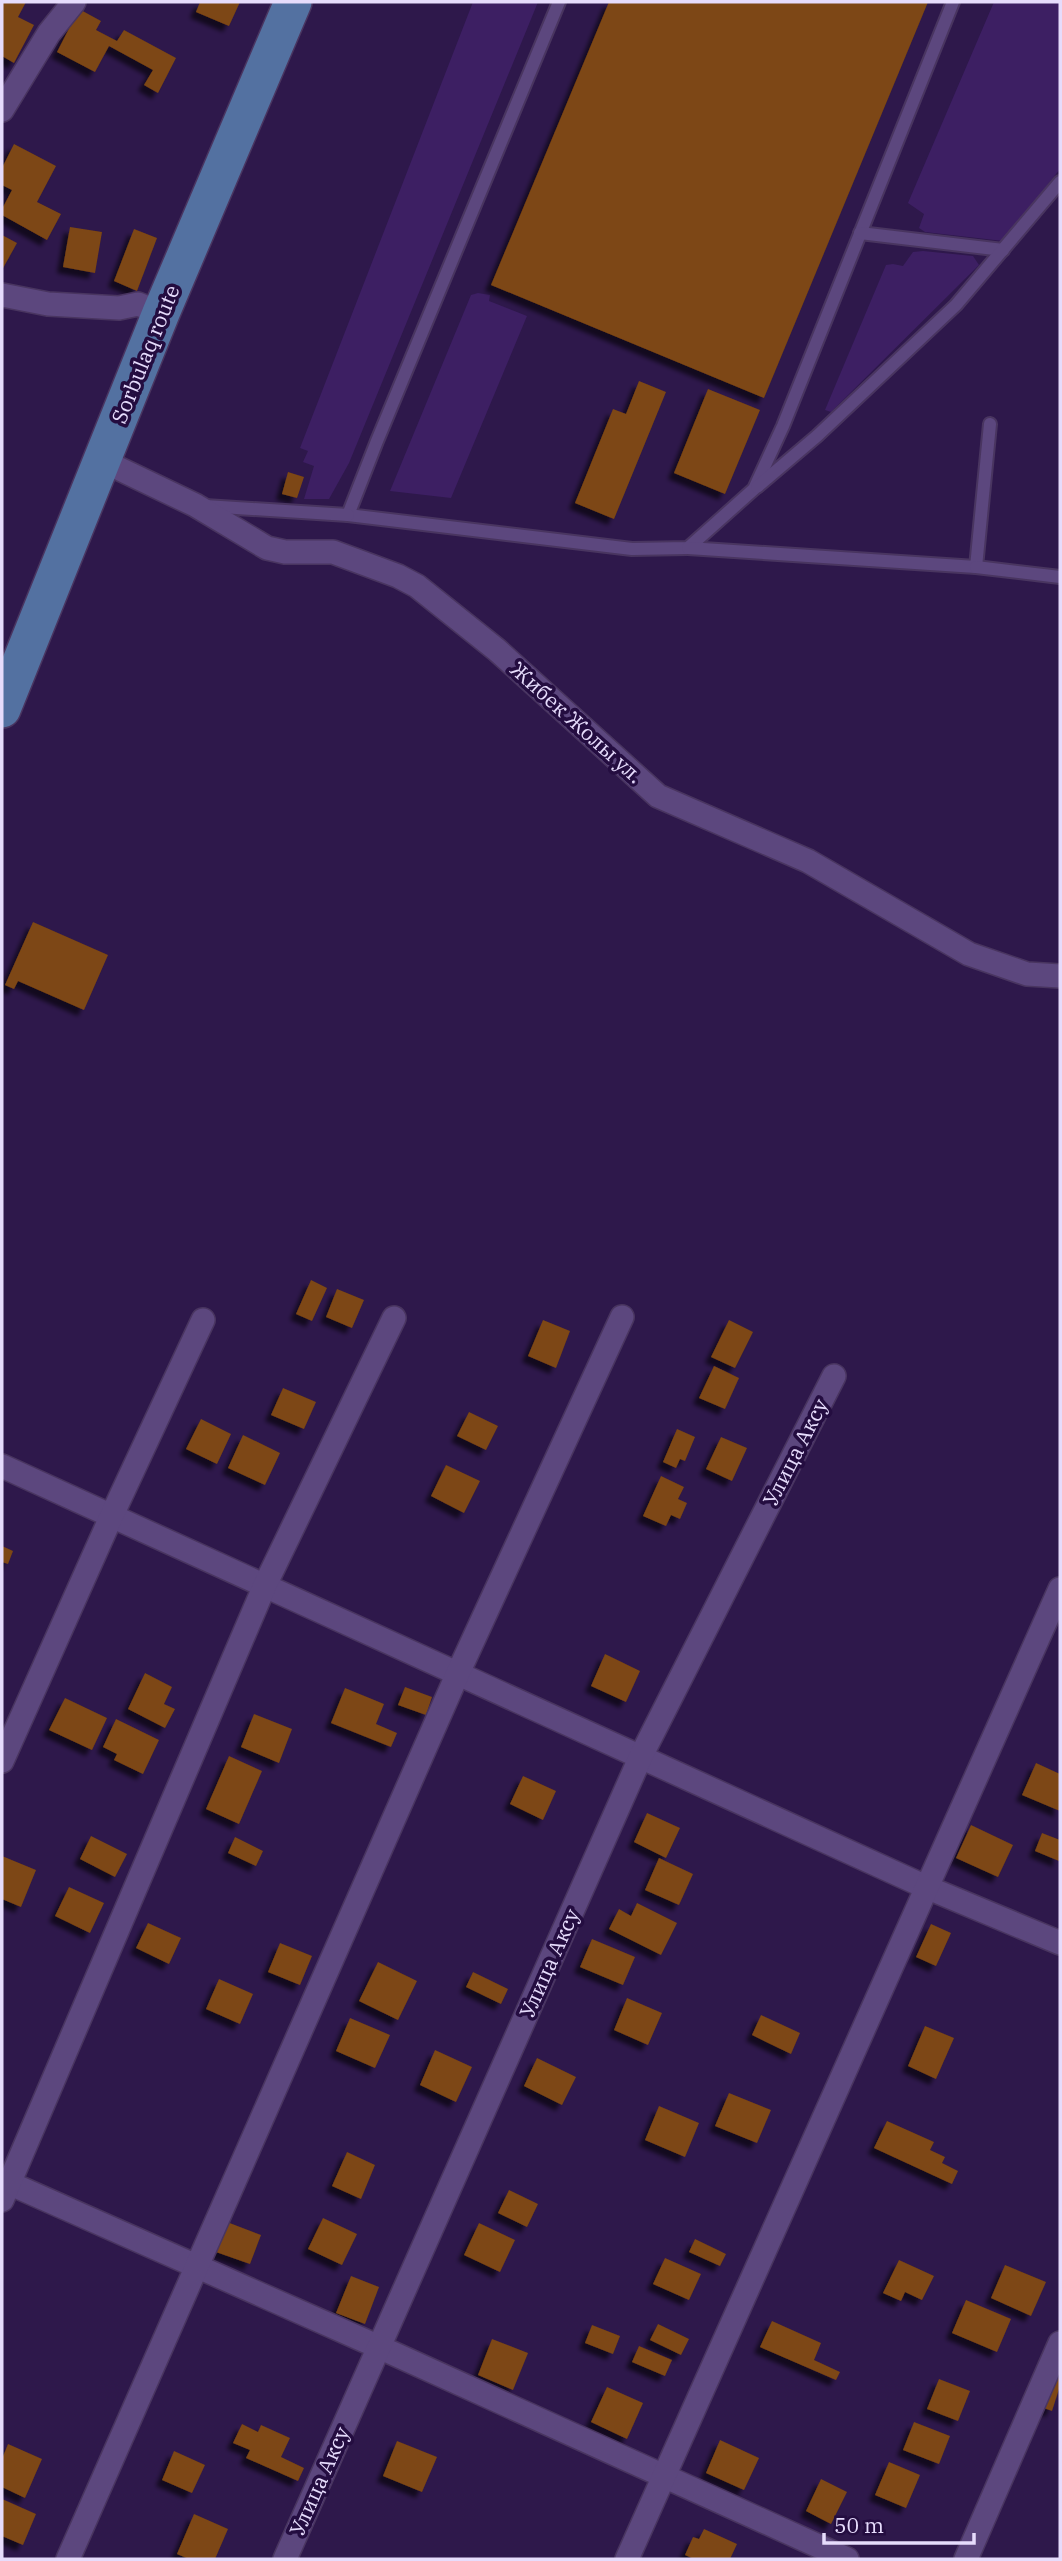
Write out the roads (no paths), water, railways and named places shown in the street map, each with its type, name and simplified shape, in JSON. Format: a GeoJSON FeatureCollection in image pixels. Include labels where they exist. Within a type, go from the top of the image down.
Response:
{"type":"FeatureCollection","features":[{"type":"Feature","properties":{"kind":"main road","name":"Sorbulaq route"},"geometry":{"type":"LineString","coordinates":[[2,709],[161,313],[293,2]]}},
{"type":"Feature","properties":{"kind":"street"},"geometry":{"type":"LineString","coordinates":[[2,110],[49,33],[74,2]]}},
{"type":"Feature","properties":{"kind":"street"},"geometry":{"type":"LineString","coordinates":[[2,295],[48,304],[119,308],[138,304],[161,313]]}},
{"type":"Feature","properties":{"kind":"street","name":"Жибек Жолы ул."},"geometry":{"type":"LineString","coordinates":[[103,461],[195,506],[267,548],[285,552],[333,552],[398,576],[417,586],[497,650],[658,796],[808,861],[969,954],[1027,974],[1060,976]]}},
{"type":"Feature","properties":{"kind":"street"},"geometry":{"type":"LineString","coordinates":[[68,2559],[458,1673],[622,1317]]}},
{"type":"Feature","properties":{"kind":"street"},"geometry":{"type":"LineString","coordinates":[[394,1318],[265,1585],[4,2188],[379,2347],[847,2559]]}},
{"type":"Feature","properties":{"kind":"street"},"geometry":{"type":"LineString","coordinates":[[2,1761],[203,1320]]}},
{"type":"Feature","properties":{"kind":"street","name":"Улица Аксу"},"geometry":{"type":"LineString","coordinates":[[285,2559],[641,1756],[834,1376]]}},
{"type":"Feature","properties":{"kind":"street"},"geometry":{"type":"LineString","coordinates":[[2,1466],[926,1886],[1060,1943]]}},
{"type":"Feature","properties":{"kind":"street"},"geometry":{"type":"LineString","coordinates":[[627,2559],[1060,1589]]}},
{"type":"Feature","properties":{"kind":"street"},"geometry":{"type":"LineString","coordinates":[[966,2559],[1060,2343]]}},
{"type":"Feature","properties":{"kind":"lane"},"geometry":{"type":"LineString","coordinates":[[348,515],[559,2]]}},
{"type":"Feature","properties":{"kind":"lane"},"geometry":{"type":"LineString","coordinates":[[754,489],[783,426],[953,2]]}},
{"type":"Feature","properties":{"kind":"lane"},"geometry":{"type":"LineString","coordinates":[[688,548],[817,436],[956,304],[1060,182]]}},
{"type":"Feature","properties":{"kind":"lane"},"geometry":{"type":"LineString","coordinates":[[860,233],[1003,250]]}},
{"type":"Feature","properties":{"kind":"lane"},"geometry":{"type":"LineString","coordinates":[[976,567],[990,424]]}},
{"type":"Feature","properties":{"kind":"lane"},"geometry":{"type":"LineString","coordinates":[[195,506],[348,515],[632,549],[688,548],[976,567],[1060,577]]}}]}
